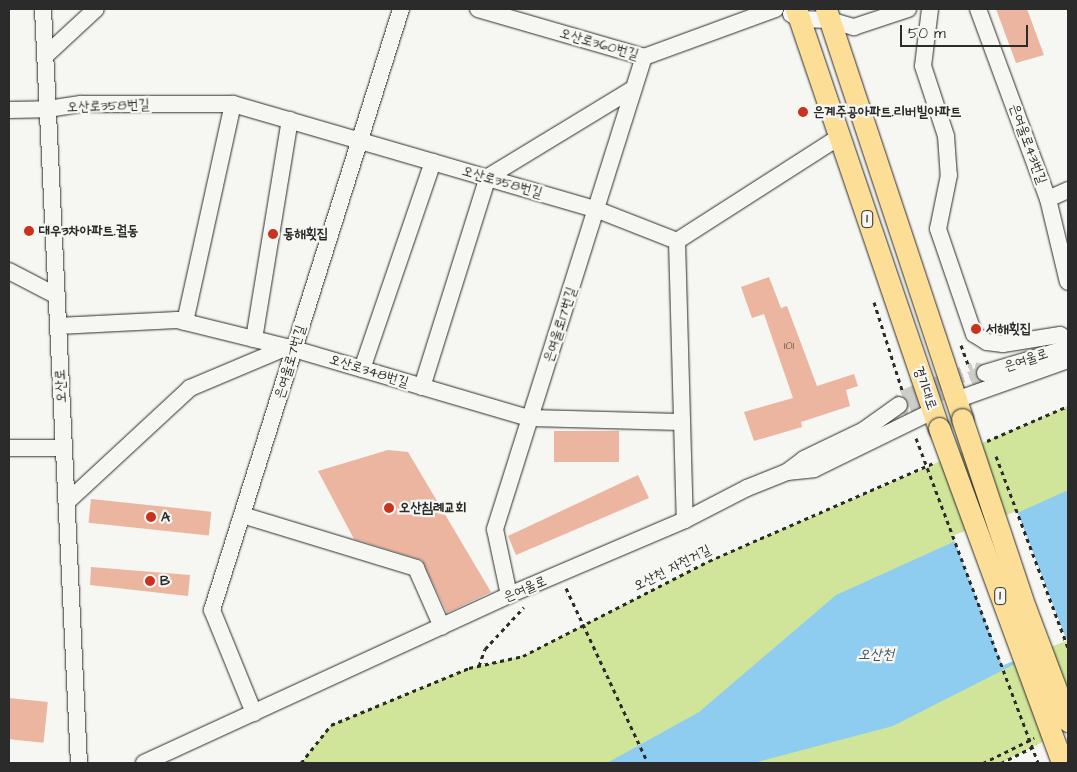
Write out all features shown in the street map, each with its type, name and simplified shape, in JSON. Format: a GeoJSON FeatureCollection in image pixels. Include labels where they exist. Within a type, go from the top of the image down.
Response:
{"type":"FeatureCollection","features":[{"type":"Feature","properties":{"kind":"main road","name":"경기대로"},"geometry":{"type":"LineString","coordinates":[[792,12],[839,138],[936,420],[1062,763]]}},
{"type":"Feature","properties":{"kind":"main road","name":"경기대로"},"geometry":{"type":"LineString","coordinates":[[828,14],[1025,607],[1068,721]]}},
{"type":"Feature","properties":{"kind":"street","name":"오산로"},"geometry":{"type":"LineString","coordinates":[[43,9],[79,763]]}},
{"type":"Feature","properties":{"kind":"street"},"geometry":{"type":"LineString","coordinates":[[45,56],[96,9]]}},
{"type":"Feature","properties":{"kind":"street","name":"은여울로7번길"},"geometry":{"type":"LineString","coordinates":[[254,713],[212,610],[242,515],[290,348],[401,9]]}},
{"type":"Feature","properties":{"kind":"street","name":"오산로360번길"},"geometry":{"type":"LineString","coordinates":[[478,9],[644,57],[775,9]]}},
{"type":"Feature","properties":{"kind":"street"},"geometry":{"type":"LineString","coordinates":[[792,12],[828,14],[854,27],[908,9]]}},
{"type":"Feature","properties":{"kind":"street"},"geometry":{"type":"LineString","coordinates":[[930,9],[924,66],[946,136],[949,175],[938,229],[974,334],[987,342],[1003,344],[1060,336],[1068,340]]}},
{"type":"Feature","properties":{"kind":"street","name":"은여울로43번길"},"geometry":{"type":"LineString","coordinates":[[978,9],[1048,198],[1068,282]]}},
{"type":"Feature","properties":{"kind":"street","name":"은여울로17번길"},"geometry":{"type":"LineString","coordinates":[[509,595],[495,529],[529,418],[598,210],[644,57]]}},
{"type":"Feature","properties":{"kind":"street"},"geometry":{"type":"LineString","coordinates":[[422,386],[488,177],[633,89]]}},
{"type":"Feature","properties":{"kind":"street","name":"오산로358번길"},"geometry":{"type":"LineString","coordinates":[[9,110],[48,110],[81,104],[233,104],[360,139],[598,210],[678,241]]}},
{"type":"Feature","properties":{"kind":"street"},"geometry":{"type":"LineString","coordinates":[[185,322],[233,104]]}},
{"type":"Feature","properties":{"kind":"street"},"geometry":{"type":"LineString","coordinates":[[254,339],[290,120]]}},
{"type":"Feature","properties":{"kind":"street"},"geometry":{"type":"LineString","coordinates":[[686,520],[681,422],[678,241],[839,138]]}},
{"type":"Feature","properties":{"kind":"street"},"geometry":{"type":"LineString","coordinates":[[362,369],[433,162]]}},
{"type":"Feature","properties":{"kind":"street"},"geometry":{"type":"LineString","coordinates":[[1048,198],[1068,190]]}},
{"type":"Feature","properties":{"kind":"street"},"geometry":{"type":"LineString","coordinates":[[9,271],[57,296]]}},
{"type":"Feature","properties":{"kind":"street","name":"오산로348번길"},"geometry":{"type":"LineString","coordinates":[[58,326],[185,322],[290,348],[529,418],[681,422]]}},
{"type":"Feature","properties":{"kind":"street"},"geometry":{"type":"LineString","coordinates":[[67,502],[190,388],[290,348]]}},
{"type":"Feature","properties":{"kind":"street","name":"은여울로"},"geometry":{"type":"LineString","coordinates":[[985,373],[1068,348]]}},
{"type":"Feature","properties":{"kind":"street"},"geometry":{"type":"LineString","coordinates":[[959,410],[979,392],[1068,360]]}},
{"type":"Feature","properties":{"kind":"street","name":"은여울로"},"geometry":{"type":"LineString","coordinates":[[144,763],[509,595],[686,520],[747,488],[787,472],[804,459],[864,430],[901,399]]}},
{"type":"Feature","properties":{"kind":"street"},"geometry":{"type":"LineString","coordinates":[[787,472],[814,470],[912,421],[936,420]]}},
{"type":"Feature","properties":{"kind":"street"},"geometry":{"type":"LineString","coordinates":[[9,448],[64,448]]}},
{"type":"Feature","properties":{"kind":"street"},"geometry":{"type":"LineString","coordinates":[[242,515],[416,568],[442,627]]}},
{"type":"Feature","properties":{"kind":"path"},"geometry":{"type":"LineString","coordinates":[[874,302],[901,399]]}},
{"type":"Feature","properties":{"kind":"path"},"geometry":{"type":"LineString","coordinates":[[957,336],[979,392]]}},
{"type":"Feature","properties":{"kind":"path"},"geometry":{"type":"LineString","coordinates":[[980,444],[1068,406]]}},
{"type":"Feature","properties":{"kind":"path"},"geometry":{"type":"LineString","coordinates":[[912,421],[916,438],[1038,763]]}},
{"type":"Feature","properties":{"kind":"path"},"geometry":{"type":"LineString","coordinates":[[986,430],[1068,648]]}},
{"type":"Feature","properties":{"kind":"path","name":"오산천 자전거길"},"geometry":{"type":"LineString","coordinates":[[301,763],[331,725],[479,666],[523,656],[709,561],[935,462]]}},
{"type":"Feature","properties":{"kind":"path"},"geometry":{"type":"LineString","coordinates":[[561,573],[574,608],[648,763]]}},
{"type":"Feature","properties":{"kind":"path"},"geometry":{"type":"LineString","coordinates":[[479,666],[485,649],[526,606]]}},
{"type":"Feature","properties":{"kind":"path"},"geometry":{"type":"LineString","coordinates":[[983,763],[1042,734]]}},
{"type":"Feature","properties":{"kind":"green space"},"geometry":{"type":"Polygon","coordinates":[[[1068,406],[1068,729],[1001,763],[301,763],[331,725],[469,668],[523,656],[709,561],[1068,406]]]}},
{"type":"Feature","properties":{"kind":"water","name":"오산천"},"geometry":{"type":"Polygon","coordinates":[[[1068,490],[1068,637],[893,726],[754,763],[607,763],[699,712],[836,595],[1068,490]]]}},
{"type":"Feature","properties":{"kind":"pier"},"geometry":{"type":"Polygon","coordinates":[[[1017,511],[1067,641],[1002,665],[953,536],[1017,511]]]}},
{"type":"Feature","properties":{"kind":"building"},"geometry":{"type":"Polygon","coordinates":[[[996,9],[1027,9],[1044,55],[1016,63],[996,9]]]}},
{"type":"Feature","properties":{"kind":"building"},"geometry":{"type":"Polygon","coordinates":[[[769,277],[781,308],[787,306],[817,386],[854,374],[858,386],[846,390],[850,406],[801,422],[802,427],[754,441],[744,412],[793,398],[764,314],[752,318],[741,287],[769,277]]]}},
{"type":"Feature","properties":{"kind":"building"},"geometry":{"type":"Polygon","coordinates":[[[554,431],[619,431],[619,462],[554,462],[554,431]]]}},
{"type":"Feature","properties":{"kind":"building","name":"오산침례교회"},"geometry":{"type":"Polygon","coordinates":[[[388,450],[408,452],[491,592],[447,613],[422,560],[354,539],[318,471],[388,450]]]}},
{"type":"Feature","properties":{"kind":"building"},"geometry":{"type":"Polygon","coordinates":[[[638,475],[649,498],[516,555],[508,536],[638,475]]]}},
{"type":"Feature","properties":{"kind":"building","name":"A"},"geometry":{"type":"Polygon","coordinates":[[[91,499],[211,512],[209,536],[88,523],[91,499]]]}},
{"type":"Feature","properties":{"kind":"building","name":"B"},"geometry":{"type":"Polygon","coordinates":[[[91,567],[190,575],[188,596],[90,585],[91,567]]]}},
{"type":"Feature","properties":{"kind":"building"},"geometry":{"type":"Polygon","coordinates":[[[9,698],[48,702],[44,743],[9,739],[9,698]]]}},
{"type":"Feature","properties":{"kind":"tunnel"},"geometry":{"type":"LineString","coordinates":[[974,370],[985,373],[909,407],[899,405],[903,398],[974,370]]}},
{"type":"Feature","properties":{"kind":"place","name":"은계주공아파트.리버빌아파트"},"geometry":{"type":"Point","coordinates":[803,112]}},
{"type":"Feature","properties":{"kind":"place","name":"대우3차아파트.궐동"},"geometry":{"type":"Point","coordinates":[29,231]}},
{"type":"Feature","properties":{"kind":"place","name":"동해횟집"},"geometry":{"type":"Point","coordinates":[273,234]}},
{"type":"Feature","properties":{"kind":"place","name":"서해횟집"},"geometry":{"type":"Point","coordinates":[976,329]}},
{"type":"Feature","properties":{"kind":"place","name":"오산침례교회"},"geometry":{"type":"Point","coordinates":[389,508]}},
{"type":"Feature","properties":{"kind":"place","name":"A"},"geometry":{"type":"Point","coordinates":[151,517]}},
{"type":"Feature","properties":{"kind":"place","name":"B"},"geometry":{"type":"Point","coordinates":[150,581]}}]}
